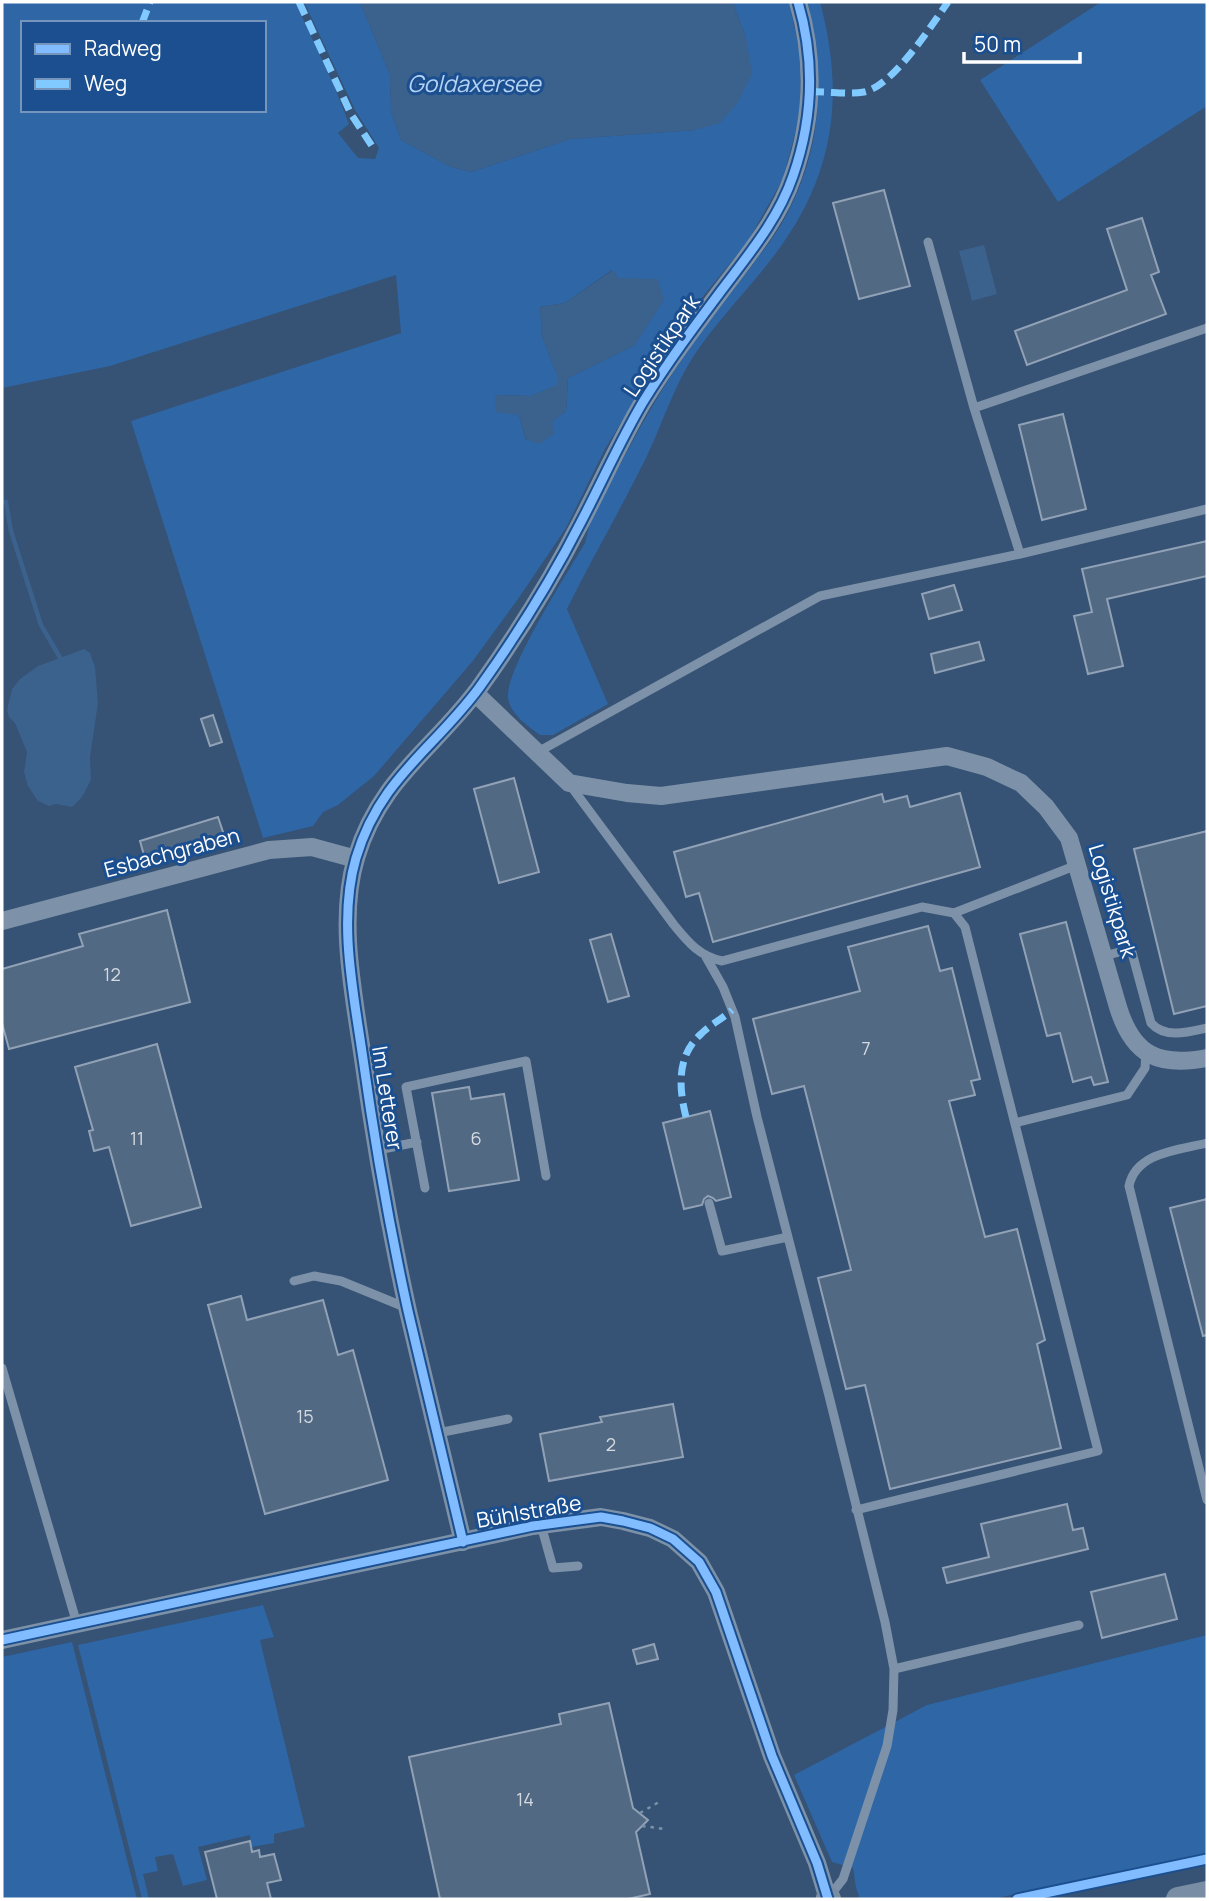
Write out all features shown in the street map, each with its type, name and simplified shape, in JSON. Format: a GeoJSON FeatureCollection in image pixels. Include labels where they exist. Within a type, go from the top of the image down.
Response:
{"type":"FeatureCollection","features":[{"type":"Feature","properties":{"kind":"main road"},"geometry":{"type":"LineString","coordinates":[[1178,1899],[1207,1893]]}},
{"type":"Feature","properties":{"kind":"street","name":"Logistikpark"},"geometry":{"type":"LineString","coordinates":[[475,693],[531,614],[617,448],[645,400],[778,211],[792,181],[802,149],[809,104],[810,58],[798,2]]}},
{"type":"Feature","properties":{"kind":"street"},"geometry":{"type":"LineString","coordinates":[[475,693],[569,783]]}},
{"type":"Feature","properties":{"kind":"street","name":"Im Letterer"},"geometry":{"type":"LineString","coordinates":[[463,1542],[408,1308],[378,1150],[362,1052],[348,913],[356,859],[368,824],[380,803],[403,772],[475,693]]}},
{"type":"Feature","properties":{"kind":"street","name":"Logistikpark"},"geometry":{"type":"LineString","coordinates":[[569,783],[661,796],[947,756],[988,767],[1021,783],[1046,807],[1069,838],[1125,1026],[1146,1052]]}},
{"type":"Feature","properties":{"kind":"street","name":"Esbachgraben"},"geometry":{"type":"LineString","coordinates":[[2,921],[269,850],[312,848],[356,859]]}},
{"type":"Feature","properties":{"kind":"street"},"geometry":{"type":"LineString","coordinates":[[1146,1052],[1166,1061],[1176,1062],[1207,1058]]}},
{"type":"Feature","properties":{"kind":"street","name":"Bühlstraße"},"geometry":{"type":"LineString","coordinates":[[2,1640],[541,1525],[601,1517],[650,1528],[673,1539],[699,1562],[716,1592],[772,1756],[817,1863],[828,1899]]}},
{"type":"Feature","properties":{"kind":"lane"},"geometry":{"type":"LineString","coordinates":[[928,242],[974,408],[1020,554]]}},
{"type":"Feature","properties":{"kind":"lane"},"geometry":{"type":"LineString","coordinates":[[974,408],[1207,328]]}},
{"type":"Feature","properties":{"kind":"lane"},"geometry":{"type":"LineString","coordinates":[[536,753],[820,596],[1020,554],[1207,509]]}},
{"type":"Feature","properties":{"kind":"lane"},"geometry":{"type":"LineString","coordinates":[[569,783],[691,946],[706,957],[722,961],[922,906],[954,913],[1077,865]]}},
{"type":"Feature","properties":{"kind":"lane"},"geometry":{"type":"LineString","coordinates":[[856,1510],[1098,1451],[965,927],[954,913]]}},
{"type":"Feature","properties":{"kind":"lane"},"geometry":{"type":"LineString","coordinates":[[1104,956],[1131,950],[1151,1023],[1158,1031],[1171,1034],[1207,1028]]}},
{"type":"Feature","properties":{"kind":"lane"},"geometry":{"type":"LineString","coordinates":[[706,957],[723,987],[735,1017],[757,1117],[885,1622],[894,1669],[893,1710],[887,1746],[843,1878],[828,1899]]}},
{"type":"Feature","properties":{"kind":"lane"},"geometry":{"type":"LineString","coordinates":[[1015,1123],[1127,1095],[1145,1068],[1146,1052]]}},
{"type":"Feature","properties":{"kind":"lane"},"geometry":{"type":"LineString","coordinates":[[425,1188],[406,1087],[526,1061],[547,1176]]}},
{"type":"Feature","properties":{"kind":"lane"},"geometry":{"type":"LineString","coordinates":[[378,1150],[417,1142]]}},
{"type":"Feature","properties":{"kind":"lane"},"geometry":{"type":"LineString","coordinates":[[1207,1143],[1144,1161],[1131,1175],[1129,1186],[1207,1500]]}},
{"type":"Feature","properties":{"kind":"lane"},"geometry":{"type":"LineString","coordinates":[[709,1203],[722,1251],[788,1237]]}},
{"type":"Feature","properties":{"kind":"lane"},"geometry":{"type":"LineString","coordinates":[[294,1281],[314,1276],[341,1281],[408,1308]]}},
{"type":"Feature","properties":{"kind":"lane"},"geometry":{"type":"LineString","coordinates":[[2,1368],[77,1624]]}},
{"type":"Feature","properties":{"kind":"lane"},"geometry":{"type":"LineString","coordinates":[[438,1433],[508,1419]]}},
{"type":"Feature","properties":{"kind":"lane"},"geometry":{"type":"LineString","coordinates":[[541,1525],[553,1568],[578,1566]]}},
{"type":"Feature","properties":{"kind":"lane"},"geometry":{"type":"LineString","coordinates":[[894,1669],[1079,1625]]}},
{"type":"Feature","properties":{"kind":"path"},"geometry":{"type":"LineString","coordinates":[[640,1813],[659,1802]]}},
{"type":"Feature","properties":{"kind":"path"},"geometry":{"type":"LineString","coordinates":[[642,1826],[665,1829]]}},
{"type":"Feature","properties":{"kind":"shaded area"},"geometry":{"type":"Polygon","coordinates":[[[2,2],[295,2],[349,124],[338,133],[358,158],[375,159],[379,148],[355,110],[304,2],[360,2],[390,75],[391,111],[401,140],[451,167],[471,172],[570,139],[695,130],[746,38],[733,2],[789,2],[801,58],[800,115],[783,179],[748,241],[697,304],[666,349],[605,449],[566,528],[472,662],[374,776],[338,805],[323,812],[313,826],[263,838],[131,421],[401,333],[396,275],[110,366],[2,388],[2,2]],[[612,270],[565,303],[540,307],[542,336],[557,375],[558,385],[531,396],[496,395],[519,415],[526,440],[566,411],[568,378],[635,345],[618,278],[612,270]]]}},
{"type":"Feature","properties":{"kind":"shaded area"},"geometry":{"type":"Polygon","coordinates":[[[807,2],[820,2],[828,36],[833,101],[830,133],[811,194],[776,253],[702,343],[686,369],[646,458],[567,609],[608,704],[553,735],[540,735],[525,724],[509,704],[510,684],[516,666],[552,597],[585,543],[590,523],[658,396],[684,356],[774,236],[799,188],[814,136],[817,110],[817,56],[807,2]]]}},
{"type":"Feature","properties":{"kind":"shaded area"},"geometry":{"type":"Polygon","coordinates":[[[1101,2],[1207,2],[1207,106],[1058,202],[980,80],[1101,2]]]}},
{"type":"Feature","properties":{"kind":"shaded area"},"geometry":{"type":"Polygon","coordinates":[[[263,1605],[274,1637],[260,1640],[305,1827],[274,1834],[274,1843],[251,1847],[250,1835],[198,1847],[207,1880],[183,1886],[173,1854],[155,1857],[158,1871],[143,1874],[149,1899],[142,1899],[78,1645],[263,1605]]]}},
{"type":"Feature","properties":{"kind":"shaded area"},"geometry":{"type":"Polygon","coordinates":[[[1207,1635],[1207,1854],[992,1899],[860,1899],[853,1868],[832,1862],[794,1775],[927,1705],[1207,1635]]]}},
{"type":"Feature","properties":{"kind":"shaded area"},"geometry":{"type":"Polygon","coordinates":[[[72,1642],[137,1899],[2,1899],[2,1657],[72,1642]]]}},
{"type":"Feature","properties":{"kind":"water","name":"Goldaxersee"},"geometry":{"type":"Polygon","coordinates":[[[360,2],[733,2],[746,38],[752,74],[738,102],[720,123],[695,130],[570,139],[471,172],[451,167],[401,140],[391,111],[390,75],[360,2]]]}},
{"type":"Feature","properties":{"kind":"water"},"geometry":{"type":"Polygon","coordinates":[[[984,245],[997,294],[972,301],[959,251],[984,245]]]}},
{"type":"Feature","properties":{"kind":"water"},"geometry":{"type":"Polygon","coordinates":[[[613,270],[618,278],[658,279],[664,300],[635,345],[568,378],[566,411],[552,422],[554,434],[539,444],[526,439],[519,415],[496,412],[495,395],[531,396],[557,385],[557,375],[542,336],[540,307],[565,303],[613,270]]]}},
{"type":"Feature","properties":{"kind":"water"},"geometry":{"type":"Polygon","coordinates":[[[84,649],[90,653],[95,667],[98,703],[90,757],[91,780],[82,797],[72,807],[56,804],[49,806],[38,801],[28,786],[24,772],[27,752],[7,710],[12,689],[20,679],[38,666],[84,649]]]}},
{"type":"Feature","properties":{"kind":"building"},"geometry":{"type":"Polygon","coordinates":[[[884,190],[910,286],[859,299],[833,203],[884,190]]]}},
{"type":"Feature","properties":{"kind":"building"},"geometry":{"type":"Polygon","coordinates":[[[1142,218],[1159,272],[1151,275],[1166,314],[1027,365],[1015,331],[1127,290],[1107,229],[1142,218]]]}},
{"type":"Feature","properties":{"kind":"building"},"geometry":{"type":"Polygon","coordinates":[[[1063,414],[1086,509],[1042,520],[1019,425],[1063,414]]]}},
{"type":"Feature","properties":{"kind":"building"},"geometry":{"type":"Polygon","coordinates":[[[1207,541],[1207,576],[1107,599],[1123,666],[1088,674],[1074,616],[1092,612],[1082,569],[1207,541]]]}},
{"type":"Feature","properties":{"kind":"building"},"geometry":{"type":"Polygon","coordinates":[[[954,585],[962,610],[929,619],[922,594],[954,585]]]}},
{"type":"Feature","properties":{"kind":"building"},"geometry":{"type":"Polygon","coordinates":[[[979,642],[984,660],[935,673],[931,654],[979,642]]]}},
{"type":"Feature","properties":{"kind":"building"},"geometry":{"type":"Polygon","coordinates":[[[213,715],[222,742],[210,746],[201,719],[213,715]]]}},
{"type":"Feature","properties":{"kind":"building"},"geometry":{"type":"Polygon","coordinates":[[[514,778],[539,872],[499,883],[474,789],[514,778]]]}},
{"type":"Feature","properties":{"kind":"building"},"geometry":{"type":"Polygon","coordinates":[[[960,793],[980,867],[713,942],[699,893],[686,897],[674,852],[882,794],[884,802],[907,796],[910,807],[960,793]]]}},
{"type":"Feature","properties":{"kind":"building"},"geometry":{"type":"Polygon","coordinates":[[[218,817],[224,835],[145,859],[140,841],[218,817]]]}},
{"type":"Feature","properties":{"kind":"building"},"geometry":{"type":"Polygon","coordinates":[[[1207,831],[1207,1006],[1174,1014],[1134,849],[1207,831]]]}},
{"type":"Feature","properties":{"kind":"building"},"geometry":{"type":"Polygon","coordinates":[[[167,910],[190,1002],[9,1049],[2,1023],[2,969],[83,946],[79,934],[167,910]]]}},
{"type":"Feature","properties":{"kind":"building"},"geometry":{"type":"Polygon","coordinates":[[[1066,922],[1108,1082],[1094,1085],[1091,1077],[1073,1082],[1060,1033],[1047,1036],[1020,934],[1066,922]]]}},
{"type":"Feature","properties":{"kind":"building"},"geometry":{"type":"Polygon","coordinates":[[[928,926],[940,971],[952,968],[980,1079],[971,1081],[975,1095],[949,1101],[985,1237],[1017,1229],[1045,1340],[1037,1344],[1061,1448],[890,1489],[865,1385],[846,1389],[818,1278],[851,1270],[804,1086],[772,1094],[753,1019],[860,991],[848,947],[928,926]]]}},
{"type":"Feature","properties":{"kind":"building"},"geometry":{"type":"Polygon","coordinates":[[[611,934],[629,996],[608,1002],[590,940],[611,934]]]}},
{"type":"Feature","properties":{"kind":"building"},"geometry":{"type":"Polygon","coordinates":[[[157,1044],[201,1207],[131,1226],[109,1147],[94,1151],[89,1131],[93,1130],[75,1067],[157,1044]]]}},
{"type":"Feature","properties":{"kind":"building"},"geometry":{"type":"Polygon","coordinates":[[[469,1087],[471,1099],[504,1094],[519,1180],[449,1191],[432,1093],[469,1087]]]}},
{"type":"Feature","properties":{"kind":"building"},"geometry":{"type":"Polygon","coordinates":[[[710,1111],[731,1197],[716,1201],[708,1196],[702,1205],[684,1209],[663,1123],[710,1111]]]}},
{"type":"Feature","properties":{"kind":"building"},"geometry":{"type":"Polygon","coordinates":[[[1207,1199],[1207,1335],[1203,1336],[1170,1208],[1207,1199]]]}},
{"type":"Feature","properties":{"kind":"building"},"geometry":{"type":"Polygon","coordinates":[[[241,1296],[247,1320],[323,1300],[338,1355],[353,1350],[388,1480],[265,1514],[208,1305],[241,1296]]]}},
{"type":"Feature","properties":{"kind":"building"},"geometry":{"type":"Polygon","coordinates":[[[673,1404],[683,1457],[549,1481],[540,1434],[602,1422],[600,1417],[673,1404]]]}},
{"type":"Feature","properties":{"kind":"building"},"geometry":{"type":"Polygon","coordinates":[[[1067,1504],[1073,1530],[1083,1528],[1088,1549],[947,1583],[943,1568],[989,1557],[981,1524],[1067,1504]]]}},
{"type":"Feature","properties":{"kind":"building"},"geometry":{"type":"Polygon","coordinates":[[[1165,1574],[1177,1619],[1102,1638],[1091,1592],[1165,1574]]]}},
{"type":"Feature","properties":{"kind":"building"},"geometry":{"type":"Polygon","coordinates":[[[654,1644],[658,1659],[637,1664],[633,1650],[654,1644]]]}},
{"type":"Feature","properties":{"kind":"building"},"geometry":{"type":"Polygon","coordinates":[[[609,1703],[633,1808],[648,1820],[636,1832],[650,1894],[628,1899],[440,1899],[409,1757],[561,1724],[559,1714],[609,1703]]]}},
{"type":"Feature","properties":{"kind":"building"},"geometry":{"type":"Polygon","coordinates":[[[250,1841],[252,1852],[259,1850],[260,1857],[274,1854],[281,1880],[267,1883],[271,1899],[217,1899],[205,1852],[250,1841]]]}},
{"type":"Feature","properties":{"kind":"waterway"},"geometry":{"type":"LineString","coordinates":[[2,502],[6,502],[11,531],[41,625],[62,661]]}},
{"type":"Feature","properties":{"kind":"marked path"},"geometry":{"type":"LineString","coordinates":[[143,21],[150,2]]}},
{"type":"Feature","properties":{"kind":"marked path"},"geometry":{"type":"LineString","coordinates":[[299,2],[351,114],[372,146]]}},
{"type":"Feature","properties":{"kind":"marked path"},"geometry":{"type":"LineString","coordinates":[[810,92],[858,93],[875,87],[899,67],[948,2]]}},
{"type":"Feature","properties":{"kind":"marked path"},"geometry":{"type":"LineString","coordinates":[[686,1117],[681,1084],[687,1052],[701,1034],[732,1010]]}},
{"type":"Feature","properties":{"kind":"cycle path"},"geometry":{"type":"LineString","coordinates":[[463,1542],[408,1311],[377,1149],[349,955],[348,905],[356,858],[366,830],[393,785],[461,710],[507,648],[558,565],[643,402],[681,345],[762,236],[787,192],[800,155],[808,111],[807,46],[798,2]]}},
{"type":"Feature","properties":{"kind":"cycle path"},"geometry":{"type":"LineString","coordinates":[[2,1640],[533,1526],[601,1517],[650,1528],[673,1539],[699,1562],[716,1592],[772,1756],[817,1863],[828,1899]]}},
{"type":"Feature","properties":{"kind":"cycle path"},"geometry":{"type":"LineString","coordinates":[[1017,1899],[1207,1859]]}}]}
